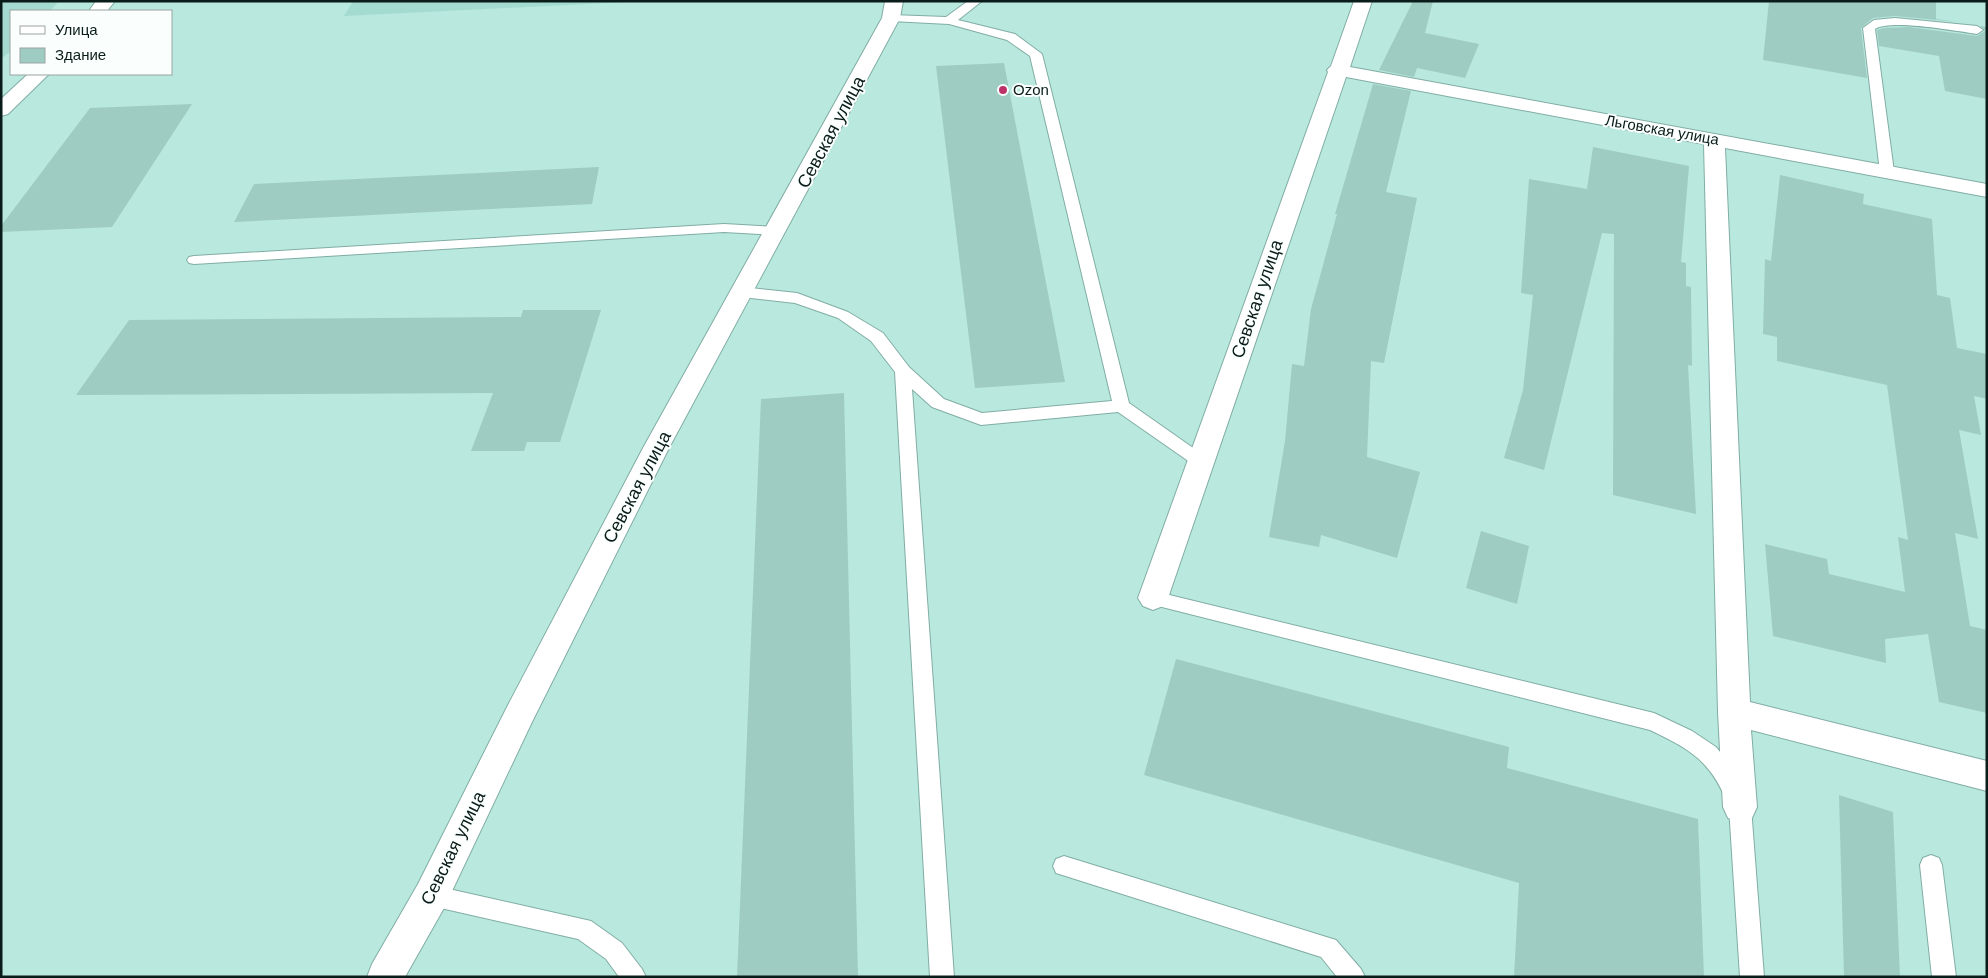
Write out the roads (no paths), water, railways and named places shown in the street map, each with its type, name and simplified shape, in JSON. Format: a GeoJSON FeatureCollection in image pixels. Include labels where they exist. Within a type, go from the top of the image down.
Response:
{"type":"FeatureCollection","features":[{"type":"Feature","properties":{"kind":"street","name":"Севская улица"},"geometry":{"type":"LineString","coordinates":[[1153,598],[1337,70],[1363,1]]}},
{"type":"Feature","properties":{"kind":"street","name":"Севская улица"},"geometry":{"type":"LineString","coordinates":[[385,977],[431,896],[518,717],[656,448],[777,231],[892,10]]}},
{"type":"Feature","properties":{"kind":"street","name":"Льговская улица"},"geometry":{"type":"LineString","coordinates":[[1337,70],[1987,191]]}},
{"type":"Feature","properties":{"kind":"street"},"geometry":{"type":"LineString","coordinates":[[1,110],[38,75]]}},
{"type":"Feature","properties":{"kind":"street"},"geometry":{"type":"LineString","coordinates":[[1714,139],[1734,712],[1740,807]]}},
{"type":"Feature","properties":{"kind":"street"},"geometry":{"type":"LineString","coordinates":[[1734,712],[1987,776]]}},
{"type":"Feature","properties":{"kind":"lane"},"geometry":{"type":"LineString","coordinates":[[949,21],[976,1]]}},
{"type":"Feature","properties":{"kind":"lane"},"geometry":{"type":"LineString","coordinates":[[892,10],[949,21],[1011,37],[1036,54],[1121,406]]}},
{"type":"Feature","properties":{"kind":"lane"},"geometry":{"type":"LineString","coordinates":[[1887,172],[1869,28],[1878,22],[1895,21],[1977,30]]}},
{"type":"Feature","properties":{"kind":"lane"},"geometry":{"type":"LineString","coordinates":[[194,260],[724,228],[777,231]]}},
{"type":"Feature","properties":{"kind":"lane"},"geometry":{"type":"LineString","coordinates":[[742,292],[797,298],[843,315],[877,338],[903,371],[938,403],[982,419],[1121,406],[1200,461]]}},
{"type":"Feature","properties":{"kind":"lane"},"geometry":{"type":"LineString","coordinates":[[903,371],[942,977]]}},
{"type":"Feature","properties":{"kind":"lane"},"geometry":{"type":"LineString","coordinates":[[1153,598],[1654,722],[1693,740],[1714,758],[1732,782],[1740,807],[1752,977]]}},
{"type":"Feature","properties":{"kind":"lane"},"geometry":{"type":"LineString","coordinates":[[1931,865],[1944,977]]}},
{"type":"Feature","properties":{"kind":"lane"},"geometry":{"type":"LineString","coordinates":[[1064,866],[1328,948],[1353,977]]}},
{"type":"Feature","properties":{"kind":"lane"},"geometry":{"type":"LineString","coordinates":[[431,896],[583,929],[614,951],[634,977]]}},
{"type":"Feature","properties":{"kind":"place","name":"Ozon"},"geometry":{"type":"Point","coordinates":[1003,90]}}]}
